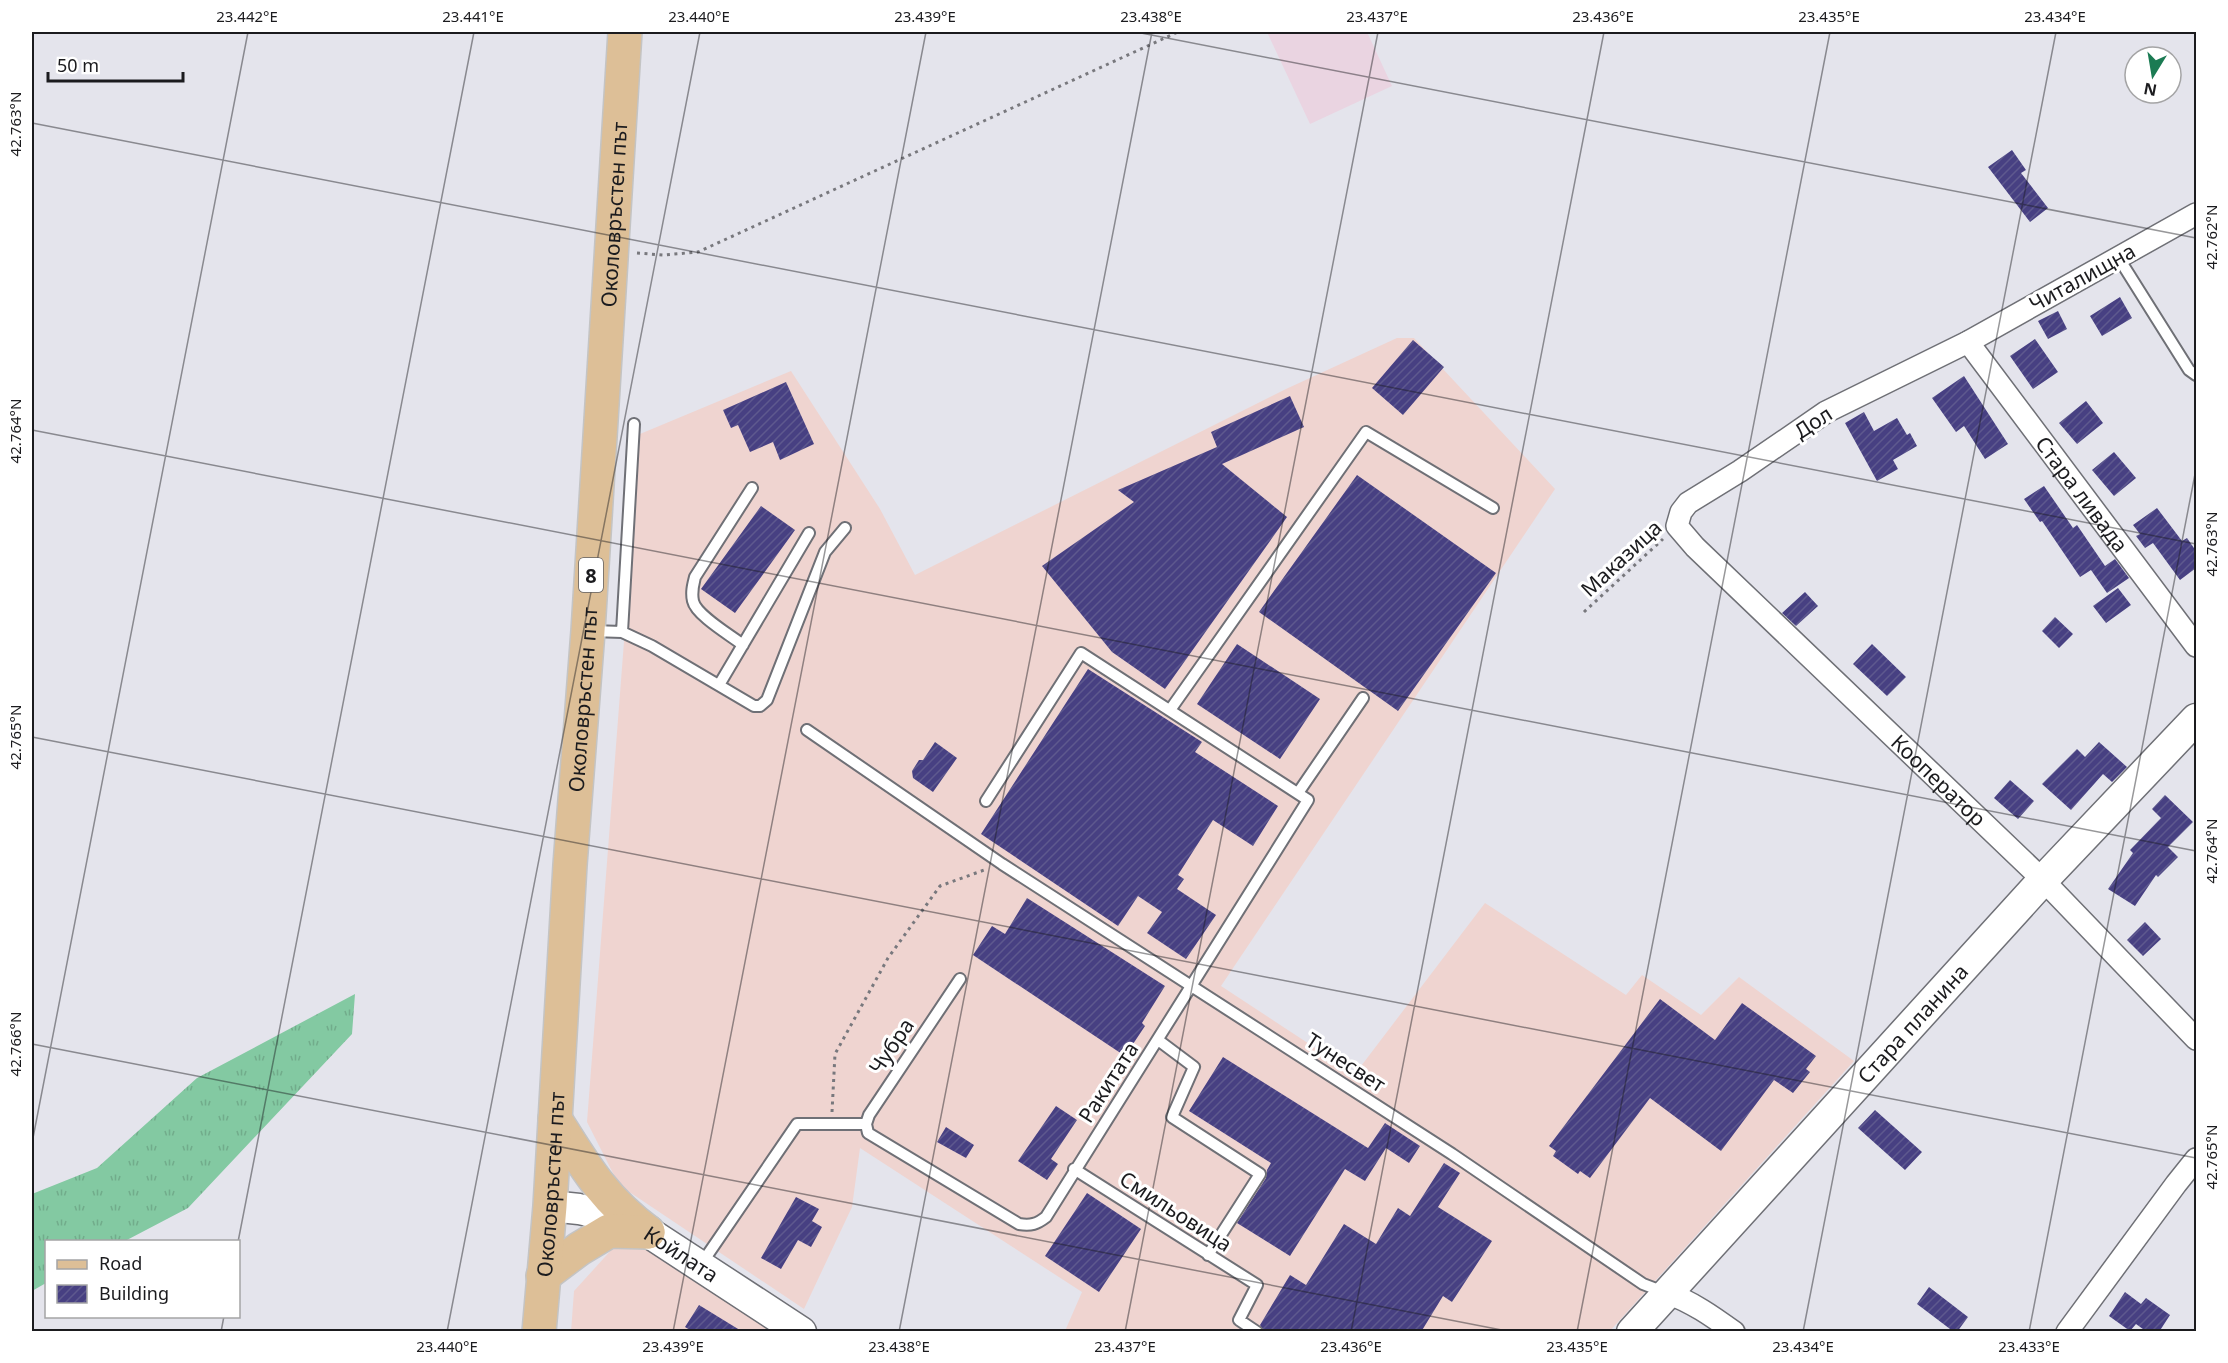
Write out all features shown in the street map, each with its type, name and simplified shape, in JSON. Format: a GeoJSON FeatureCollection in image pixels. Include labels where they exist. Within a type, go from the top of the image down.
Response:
{"type":"FeatureCollection","features":[{"type":"Feature","properties":{"kind":"main road","name":"Околовръстен път"},"geometry":{"type":"LineString","coordinates":[[539,1332],[550,1206],[625,32]]}},
{"type":"Feature","properties":{"kind":"main road"},"geometry":{"type":"LineString","coordinates":[[555,1119],[612,1203],[648,1232]]}},
{"type":"Feature","properties":{"kind":"main road"},"geometry":{"type":"LineString","coordinates":[[543,1276],[579,1248],[609,1231],[648,1232]]}},
{"type":"Feature","properties":{"kind":"street","name":"Читалищна"},"geometry":{"type":"LineString","coordinates":[[1968,342],[2196,214]]}},
{"type":"Feature","properties":{"kind":"street","name":"Дол"},"geometry":{"type":"LineString","coordinates":[[1677,526],[1681,512],[1688,503],[1740,471],[1826,412],[1968,342]]}},
{"type":"Feature","properties":{"kind":"street","name":"Стара ливада"},"geometry":{"type":"LineString","coordinates":[[1968,342],[2196,646]]}},
{"type":"Feature","properties":{"kind":"street","name":"Кооператор"},"geometry":{"type":"LineString","coordinates":[[1677,526],[1695,547],[2043,880],[2196,1039]]}},
{"type":"Feature","properties":{"kind":"street","name":"Стара планина"},"geometry":{"type":"LineString","coordinates":[[1632,1332],[2043,880],[2196,719]]}},
{"type":"Feature","properties":{"kind":"street"},"geometry":{"type":"LineString","coordinates":[[2067,1332],[2196,1159]]}},
{"type":"Feature","properties":{"kind":"street","name":"Койлата"},"geometry":{"type":"LineString","coordinates":[[550,1206],[605,1215],[648,1232],[801,1332]]}},
{"type":"Feature","properties":{"kind":"street"},"geometry":{"type":"LineString","coordinates":[[1667,1293],[1684,1299],[1703,1310],[1734,1332]]}},
{"type":"Feature","properties":{"kind":"lane"},"geometry":{"type":"LineString","coordinates":[[2118,257],[2189,370],[2196,375]]}},
{"type":"Feature","properties":{"kind":"lane"},"geometry":{"type":"LineString","coordinates":[[622,632],[634,424]]}},
{"type":"Feature","properties":{"kind":"lane"},"geometry":{"type":"LineString","coordinates":[[1170,710],[1366,432],[1493,508]]}},
{"type":"Feature","properties":{"kind":"lane"},"geometry":{"type":"LineString","coordinates":[[743,645],[702,614],[693,604],[692,591],[695,577],[752,488]]}},
{"type":"Feature","properties":{"kind":"lane"},"geometry":{"type":"LineString","coordinates":[[588,631],[622,632],[652,646],[754,706],[760,706],[767,700],[825,552],[845,528]]}},
{"type":"Feature","properties":{"kind":"lane"},"geometry":{"type":"LineString","coordinates":[[719,685],[809,533]]}},
{"type":"Feature","properties":{"kind":"lane"},"geometry":{"type":"LineString","coordinates":[[986,801],[1081,653],[1298,793],[1363,699]]}},
{"type":"Feature","properties":{"kind":"lane","name":"Тунесвет"},"geometry":{"type":"LineString","coordinates":[[807,730],[1002,864],[1452,1154],[1643,1284],[1667,1293]]}},
{"type":"Feature","properties":{"kind":"lane","name":"Ракитата"},"geometry":{"type":"LineString","coordinates":[[866,1124],[868,1133],[873,1137],[1019,1224],[1028,1226],[1046,1217],[1074,1169],[1193,986],[1308,800],[1298,793]]}},
{"type":"Feature","properties":{"kind":"lane","name":"Чубра"},"geometry":{"type":"LineString","coordinates":[[866,1124],[869,1115],[960,979]]}},
{"type":"Feature","properties":{"kind":"lane"},"geometry":{"type":"LineString","coordinates":[[1158,1040],[1194,1067],[1172,1117],[1260,1174],[1208,1255]]}},
{"type":"Feature","properties":{"kind":"lane"},"geometry":{"type":"LineString","coordinates":[[700,1266],[797,1124],[866,1124]]}},
{"type":"Feature","properties":{"kind":"lane","name":"Смильовица"},"geometry":{"type":"LineString","coordinates":[[1074,1169],[1257,1286],[1239,1320],[1257,1332]]}},
{"type":"Feature","properties":{"kind":"path"},"geometry":{"type":"LineString","coordinates":[[610,251],[663,255],[698,252],[1178,32]]}},
{"type":"Feature","properties":{"kind":"path","name":"Маказица"},"geometry":{"type":"LineString","coordinates":[[1584,612],[1677,526]]}},
{"type":"Feature","properties":{"kind":"path"},"geometry":{"type":"LineString","coordinates":[[831,1124],[835,1054],[888,958],[940,886],[1002,864]]}},
{"type":"Feature","properties":{"kind":"shaded area"},"geometry":{"type":"Polygon","coordinates":[[[1267,32],[1367,32],[1392,86],[1310,124],[1267,32]]]}},
{"type":"Feature","properties":{"kind":"shaded area"},"geometry":{"type":"Polygon","coordinates":[[[1397,338],[1414,338],[1555,489],[1221,986],[1355,1074],[1485,903],[1626,995],[1642,975],[1701,1015],[1739,977],[1854,1061],[1609,1332],[1065,1331],[1082,1292],[860,1148],[852,1207],[804,1309],[619,1185],[587,1122],[640,434],[791,371],[880,509],[915,575],[1286,389],[1397,338]]]}},
{"type":"Feature","properties":{"kind":"shaded area"},"geometry":{"type":"Polygon","coordinates":[[[614,1247],[650,1250],[777,1332],[571,1332],[574,1291],[614,1247]]]}},
{"type":"Feature","properties":{"kind":"green space"},"geometry":{"type":"Polygon","coordinates":[[[355,994],[352,1034],[188,1208],[127,1240],[45,1240],[45,1284],[32,1291],[32,1194],[97,1168],[197,1078],[355,994]]]}},
{"type":"Feature","properties":{"kind":"building"},"geometry":{"type":"Polygon","coordinates":[[[2012,150],[2026,170],[2021,173],[2048,208],[2030,222],[1988,167],[2012,150]]]}},
{"type":"Feature","properties":{"kind":"building"},"geometry":{"type":"Polygon","coordinates":[[[2120,297],[2132,318],[2102,336],[2090,316],[2120,297]]]}},
{"type":"Feature","properties":{"kind":"building"},"geometry":{"type":"Polygon","coordinates":[[[2058,311],[2067,329],[2048,339],[2038,321],[2058,311]]]}},
{"type":"Feature","properties":{"kind":"building"},"geometry":{"type":"Polygon","coordinates":[[[2035,339],[2058,372],[2033,389],[2010,356],[2035,339]]]}},
{"type":"Feature","properties":{"kind":"building"},"geometry":{"type":"Polygon","coordinates":[[[1413,340],[1444,367],[1403,415],[1372,388],[1413,340]]]}},
{"type":"Feature","properties":{"kind":"building"},"geometry":{"type":"Polygon","coordinates":[[[1964,376],[2008,444],[1985,459],[1964,426],[1956,432],[1932,398],[1964,376]]]}},
{"type":"Feature","properties":{"kind":"building"},"geometry":{"type":"Polygon","coordinates":[[[786,382],[814,444],[780,460],[773,442],[750,452],[738,425],[731,428],[723,410],[786,382]]]}},
{"type":"Feature","properties":{"kind":"building"},"geometry":{"type":"Polygon","coordinates":[[[1290,396],[1304,427],[1222,464],[1287,517],[1165,689],[1112,652],[1042,566],[1134,502],[1118,490],[1217,447],[1211,432],[1290,396]]]}},
{"type":"Feature","properties":{"kind":"building"},"geometry":{"type":"Polygon","coordinates":[[[2086,401],[2103,423],[2077,444],[2059,423],[2086,401]]]}},
{"type":"Feature","properties":{"kind":"building"},"geometry":{"type":"Polygon","coordinates":[[[1864,412],[1874,431],[1897,418],[1907,435],[1910,433],[1917,446],[1893,460],[1898,469],[1877,481],[1845,423],[1864,412]]]}},
{"type":"Feature","properties":{"kind":"building"},"geometry":{"type":"Polygon","coordinates":[[[2114,452],[2136,478],[2114,496],[2092,470],[2114,452]]]}},
{"type":"Feature","properties":{"kind":"building"},"geometry":{"type":"Polygon","coordinates":[[[1357,475],[1496,573],[1398,711],[1259,612],[1357,475]]]}},
{"type":"Feature","properties":{"kind":"building"},"geometry":{"type":"Polygon","coordinates":[[[2044,486],[2073,528],[2077,525],[2105,566],[2115,559],[2129,578],[2107,593],[2091,570],[2080,577],[2024,499],[2044,486]]]}},
{"type":"Feature","properties":{"kind":"building"},"geometry":{"type":"Polygon","coordinates":[[[761,506],[795,530],[735,613],[701,589],[761,506]]]}},
{"type":"Feature","properties":{"kind":"building"},"geometry":{"type":"Polygon","coordinates":[[[2157,508],[2182,541],[2187,538],[2196,551],[2196,568],[2180,580],[2153,543],[2145,548],[2136,536],[2140,534],[2133,525],[2157,508]]]}},
{"type":"Feature","properties":{"kind":"building"},"geometry":{"type":"Polygon","coordinates":[[[2118,588],[2131,605],[2106,623],[2093,606],[2118,588]]]}},
{"type":"Feature","properties":{"kind":"building"},"geometry":{"type":"Polygon","coordinates":[[[1805,592],[1818,606],[1796,626],[1782,613],[1805,592]]]}},
{"type":"Feature","properties":{"kind":"building"},"geometry":{"type":"Polygon","coordinates":[[[2055,617],[2073,634],[2059,648],[2042,631],[2055,617]]]}},
{"type":"Feature","properties":{"kind":"building"},"geometry":{"type":"Polygon","coordinates":[[[1237,644],[1320,699],[1280,759],[1197,704],[1237,644]]]}},
{"type":"Feature","properties":{"kind":"building"},"geometry":{"type":"Polygon","coordinates":[[[1872,644],[1906,677],[1887,696],[1853,664],[1872,644]]]}},
{"type":"Feature","properties":{"kind":"building"},"geometry":{"type":"Polygon","coordinates":[[[1088,669],[1202,742],[1195,752],[1278,806],[1253,846],[1213,820],[1178,875],[1184,879],[1177,889],[1216,915],[1186,959],[1147,933],[1162,912],[1138,896],[1118,926],[981,834],[1088,669]]]}},
{"type":"Feature","properties":{"kind":"building"},"geometry":{"type":"Polygon","coordinates":[[[935,742],[957,758],[933,792],[913,778],[912,771],[935,742]]]}},
{"type":"Feature","properties":{"kind":"building"},"geometry":{"type":"Polygon","coordinates":[[[2099,742],[2127,767],[2112,782],[2103,774],[2071,810],[2042,784],[2077,749],[2085,757],[2099,742]]]}},
{"type":"Feature","properties":{"kind":"building"},"geometry":{"type":"Polygon","coordinates":[[[2010,780],[2034,801],[2018,819],[1994,798],[2010,780]]]}},
{"type":"Feature","properties":{"kind":"building"},"geometry":{"type":"Polygon","coordinates":[[[2165,795],[2193,822],[2168,847],[2178,857],[2158,877],[2156,875],[2135,906],[2108,889],[2133,853],[2130,850],[2161,818],[2152,809],[2165,795]]]}},
{"type":"Feature","properties":{"kind":"building"},"geometry":{"type":"Polygon","coordinates":[[[1027,898],[1165,986],[1142,1023],[1145,1026],[1125,1056],[973,955],[992,926],[1005,934],[1027,898]]]}},
{"type":"Feature","properties":{"kind":"building"},"geometry":{"type":"Polygon","coordinates":[[[2145,922],[2161,939],[2143,956],[2127,940],[2145,922]]]}},
{"type":"Feature","properties":{"kind":"building"},"geometry":{"type":"Polygon","coordinates":[[[1660,999],[1715,1040],[1742,1003],[1816,1056],[1806,1069],[1810,1072],[1793,1093],[1774,1080],[1721,1151],[1650,1098],[1590,1178],[1580,1171],[1578,1174],[1553,1156],[1556,1151],[1549,1146],[1660,999]]]}},
{"type":"Feature","properties":{"kind":"building"},"geometry":{"type":"Polygon","coordinates":[[[1223,1057],[1368,1148],[1385,1123],[1420,1146],[1409,1163],[1386,1148],[1365,1181],[1345,1169],[1290,1256],[1237,1223],[1266,1178],[1271,1163],[1189,1111],[1223,1057]]]}},
{"type":"Feature","properties":{"kind":"building"},"geometry":{"type":"Polygon","coordinates":[[[1056,1106],[1077,1120],[1051,1159],[1058,1164],[1047,1180],[1018,1161],[1056,1106]]]}},
{"type":"Feature","properties":{"kind":"building"},"geometry":{"type":"Polygon","coordinates":[[[1875,1110],[1922,1152],[1905,1170],[1858,1128],[1875,1110]]]}},
{"type":"Feature","properties":{"kind":"building"},"geometry":{"type":"Polygon","coordinates":[[[946,1127],[974,1145],[966,1158],[937,1142],[946,1127]]]}},
{"type":"Feature","properties":{"kind":"building"},"geometry":{"type":"Polygon","coordinates":[[[1444,1163],[1460,1173],[1438,1207],[1492,1241],[1452,1302],[1443,1296],[1421,1332],[1264,1332],[1260,1325],[1290,1275],[1306,1285],[1344,1224],[1376,1244],[1398,1208],[1410,1216],[1444,1163]]]}},
{"type":"Feature","properties":{"kind":"building"},"geometry":{"type":"Polygon","coordinates":[[[1087,1193],[1141,1229],[1099,1292],[1045,1256],[1087,1193]]]}},
{"type":"Feature","properties":{"kind":"building"},"geometry":{"type":"Polygon","coordinates":[[[796,1197],[819,1209],[812,1221],[822,1227],[811,1247],[798,1240],[781,1269],[761,1258],[796,1197]]]}},
{"type":"Feature","properties":{"kind":"building"},"geometry":{"type":"Polygon","coordinates":[[[1929,1287],[1968,1317],[1957,1332],[1917,1304],[1929,1287]]]}},
{"type":"Feature","properties":{"kind":"building"},"geometry":{"type":"Polygon","coordinates":[[[2125,1292],[2141,1304],[2146,1298],[2170,1315],[2159,1332],[2147,1332],[2136,1324],[2130,1331],[2109,1316],[2125,1292]]]}},
{"type":"Feature","properties":{"kind":"building"},"geometry":{"type":"Polygon","coordinates":[[[699,1305],[743,1332],[693,1332],[685,1327],[699,1305]]]}}]}
